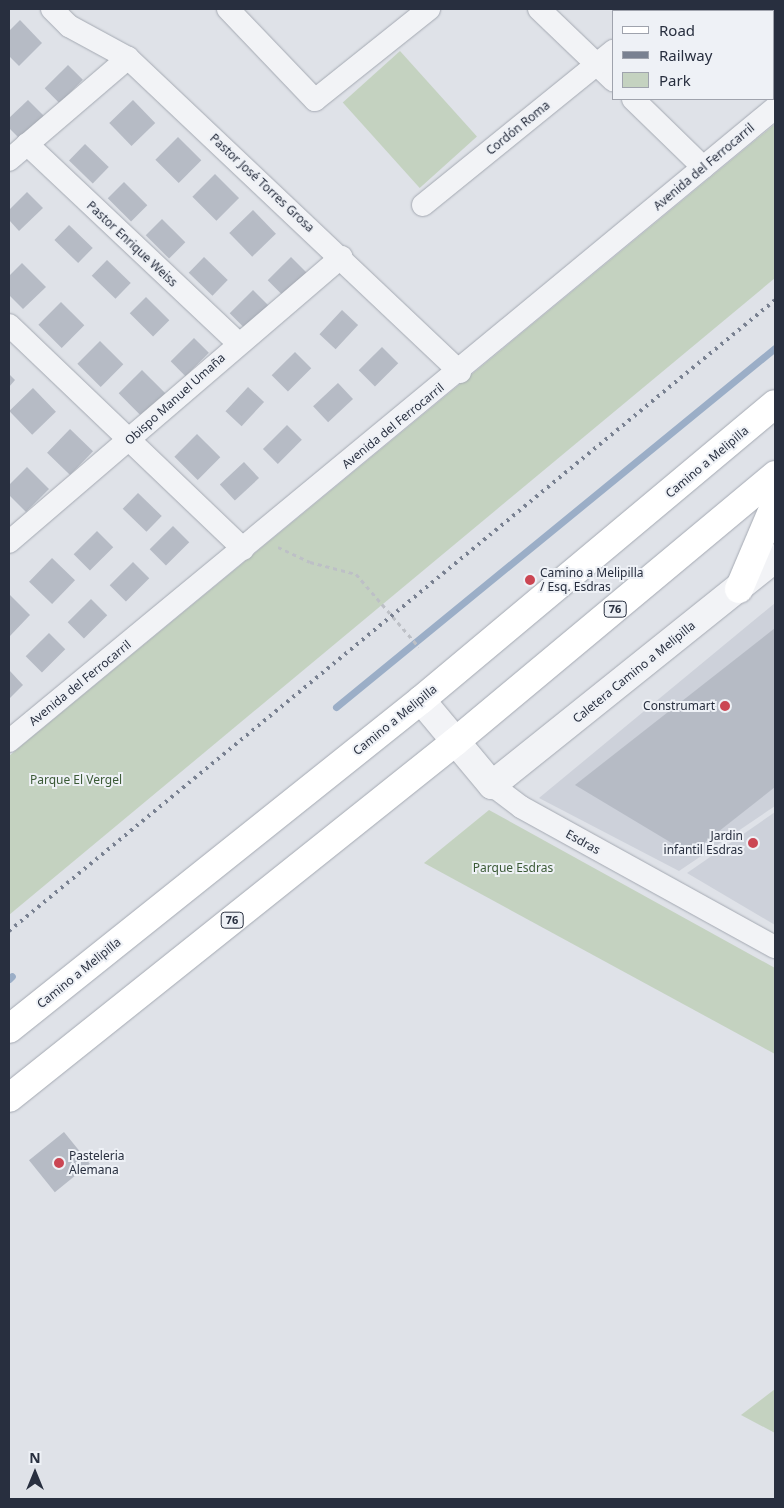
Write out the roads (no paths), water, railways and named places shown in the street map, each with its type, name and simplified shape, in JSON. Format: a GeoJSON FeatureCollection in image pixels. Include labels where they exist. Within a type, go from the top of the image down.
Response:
{"type":"FeatureCollection","features":[{"type":"Feature","properties":{"kind":"main road","name":"Camino a Melipilla"},"geometry":{"type":"LineString","coordinates":[[9,1029],[421,700],[775,404]]}},
{"type":"Feature","properties":{"kind":"main road","name":"76"},"geometry":{"type":"LineString","coordinates":[[9,1098],[455,742],[775,475]]}},
{"type":"Feature","properties":{"kind":"main road"},"geometry":{"type":"LineString","coordinates":[[738,589],[775,504]]}},
{"type":"Feature","properties":{"kind":"street","name":"Pastor José Torres Grosa"},"geometry":{"type":"LineString","coordinates":[[52,9],[69,26],[128,58],[341,257],[460,372]]}},
{"type":"Feature","properties":{"kind":"street"},"geometry":{"type":"LineString","coordinates":[[228,9],[315,100],[429,9]]}},
{"type":"Feature","properties":{"kind":"street"},"geometry":{"type":"LineString","coordinates":[[539,9],[605,58],[612,77]]}},
{"type":"Feature","properties":{"kind":"street"},"geometry":{"type":"LineString","coordinates":[[9,160],[128,58]]}},
{"type":"Feature","properties":{"kind":"street","name":"Cordón Roma"},"geometry":{"type":"LineString","coordinates":[[423,205],[605,58]]}},
{"type":"Feature","properties":{"kind":"street"},"geometry":{"type":"LineString","coordinates":[[634,100],[703,166]]}},
{"type":"Feature","properties":{"kind":"street","name":"Avenida del Ferrocarril"},"geometry":{"type":"LineString","coordinates":[[9,741],[460,372],[703,166],[775,108]]}},
{"type":"Feature","properties":{"kind":"street","name":"Pastor Enrique Weiss"},"geometry":{"type":"LineString","coordinates":[[27,144],[238,343]]}},
{"type":"Feature","properties":{"kind":"street","name":"Obispo Manuel Umaña"},"geometry":{"type":"LineString","coordinates":[[12,532],[129,441],[238,343],[341,257]]}},
{"type":"Feature","properties":{"kind":"street"},"geometry":{"type":"LineString","coordinates":[[9,325],[129,441],[250,543]]}},
{"type":"Feature","properties":{"kind":"street","name":"Caletera Camino a Melipilla"},"geometry":{"type":"LineString","coordinates":[[492,785],[775,558]]}},
{"type":"Feature","properties":{"kind":"street","name":"Esdras"},"geometry":{"type":"LineString","coordinates":[[421,700],[492,785],[521,808],[775,947]]}},
{"type":"Feature","properties":{"kind":"waterway"},"geometry":{"type":"LineString","coordinates":[[336,707],[775,348]]}},
{"type":"Feature","properties":{"kind":"waterway"},"geometry":{"type":"LineString","coordinates":[[9,979],[12,976]]}},
{"type":"Feature","properties":{"kind":"railway"},"geometry":{"type":"LineString","coordinates":[[9,931],[775,300]]}},
{"type":"Feature","properties":{"kind":"place","name":"Camino a Melipilla / Esq. Esdras"},"geometry":{"type":"Point","coordinates":[530,580]}},
{"type":"Feature","properties":{"kind":"place","name":"Construmart"},"geometry":{"type":"Point","coordinates":[725,706]}},
{"type":"Feature","properties":{"kind":"place","name":"Jardin infantil Esdras"},"geometry":{"type":"Point","coordinates":[753,843]}},
{"type":"Feature","properties":{"kind":"place","name":"Pasteleria Alemana"},"geometry":{"type":"Point","coordinates":[59,1163]}},
{"type":"Feature","properties":{"kind":"park label","name":"Parque El Vergel"},"geometry":{"type":"Point","coordinates":[76,780]}},
{"type":"Feature","properties":{"kind":"park label","name":"Parque Esdras"},"geometry":{"type":"Point","coordinates":[513,868]}}]}
